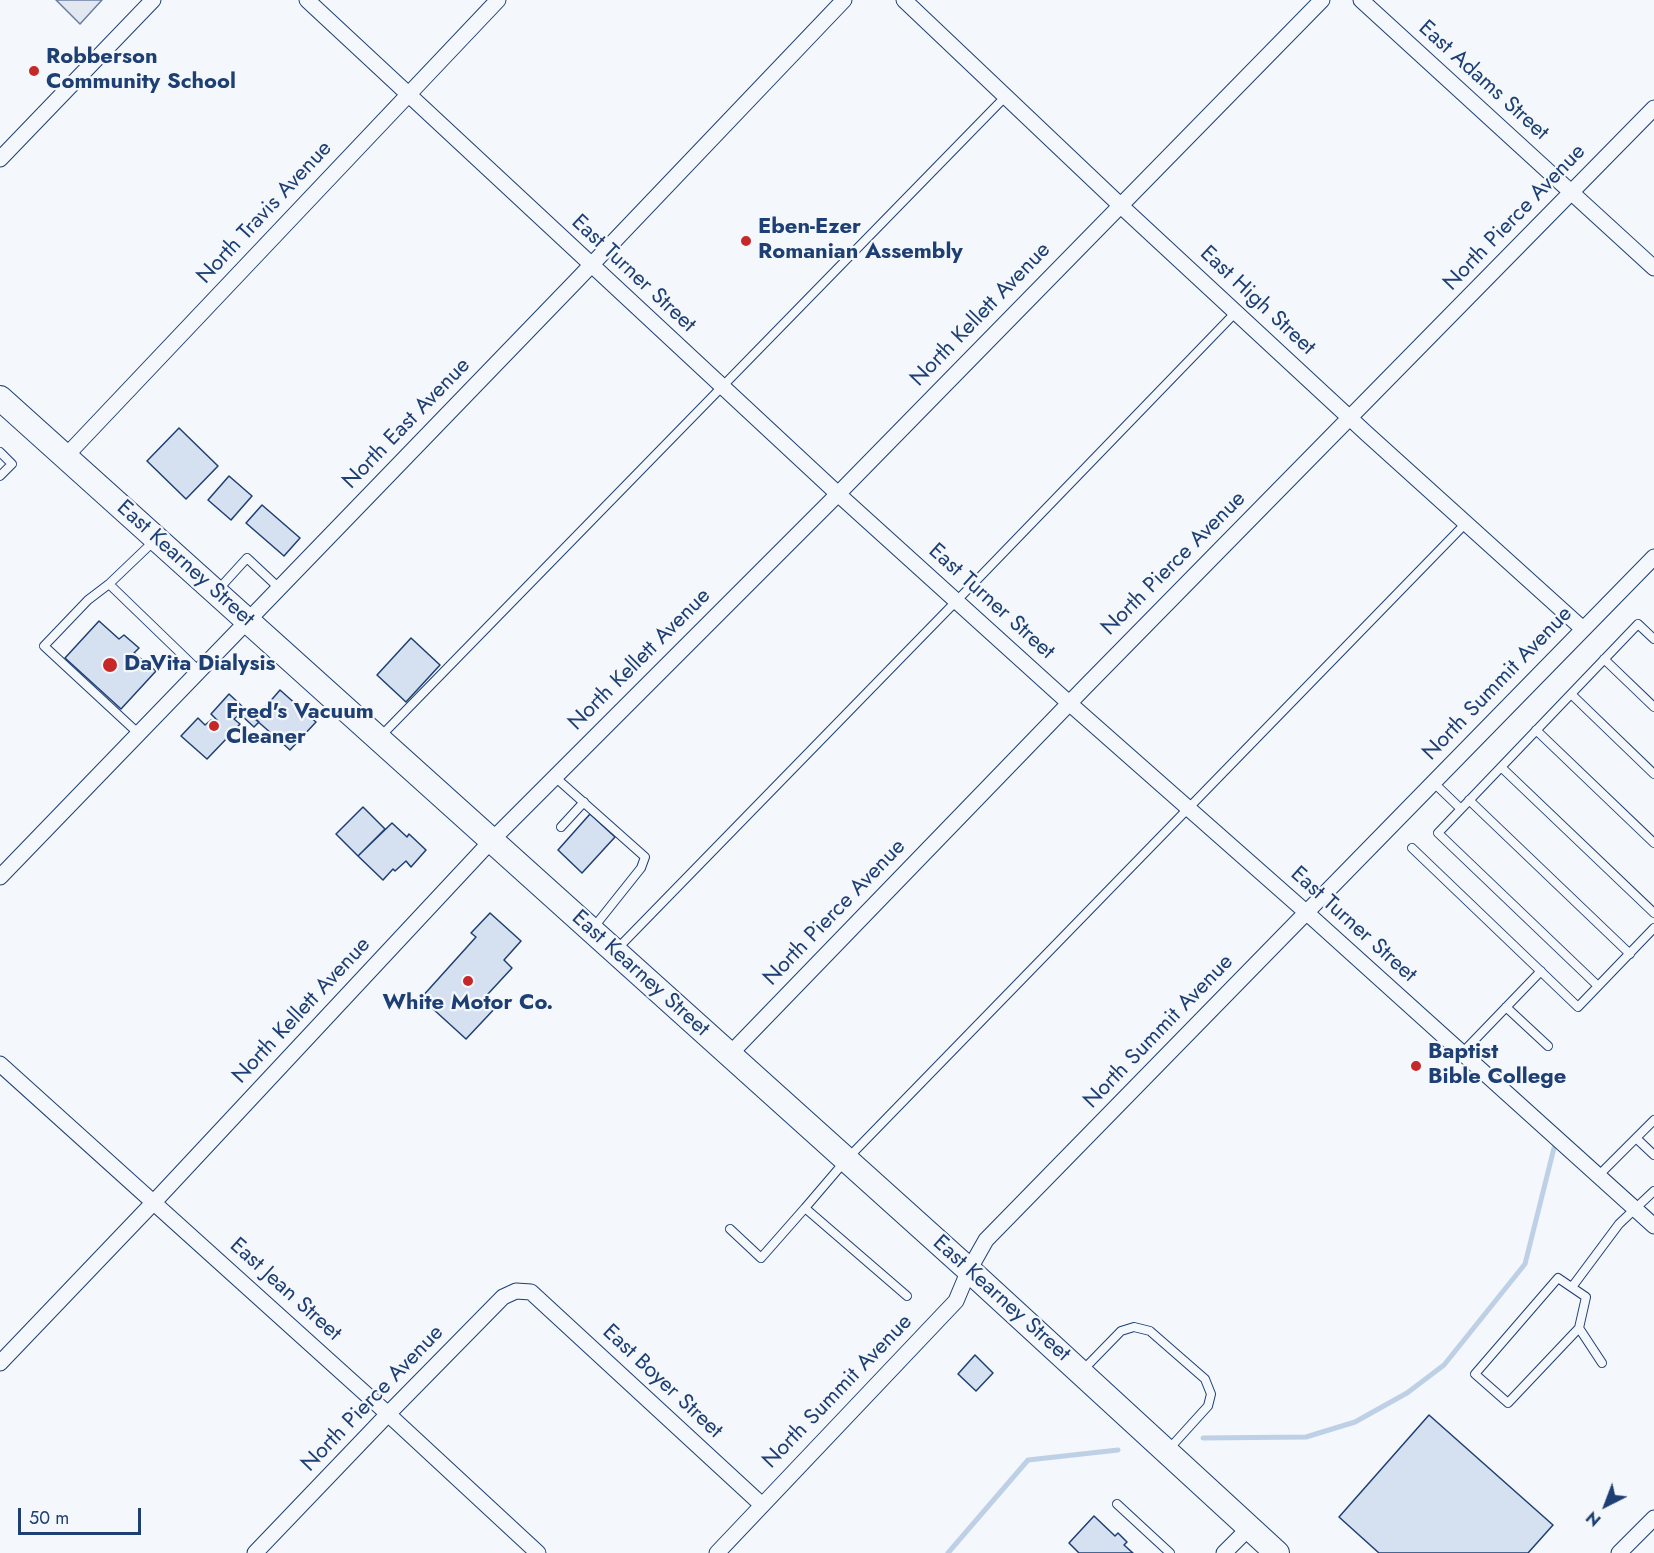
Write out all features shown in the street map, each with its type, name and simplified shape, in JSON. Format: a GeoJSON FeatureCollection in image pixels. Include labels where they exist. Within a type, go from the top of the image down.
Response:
{"type":"FeatureCollection","features":[{"type":"Feature","properties":{"kind":"main road","name":"East Kearney Street"},"geometry":{"type":"LineString","coordinates":[[0,398],[969,1270],[1277,1553]]}},
{"type":"Feature","properties":{"kind":"street"},"geometry":{"type":"LineString","coordinates":[[0,159],[153,0]]}},
{"type":"Feature","properties":{"kind":"street","name":"East Turner Street"},"geometry":{"type":"LineString","coordinates":[[308,0],[838,494],[1069,704],[1307,913],[1654,1226]]}},
{"type":"Feature","properties":{"kind":"street","name":"North Travis Avenue"},"geometry":{"type":"LineString","coordinates":[[65,457],[498,0]]}},
{"type":"Feature","properties":{"kind":"street","name":"North East Avenue"},"geometry":{"type":"LineString","coordinates":[[0,877],[591,266],[844,0]]}},
{"type":"Feature","properties":{"kind":"street","name":"East High Street"},"geometry":{"type":"LineString","coordinates":[[904,0],[1120,205],[1583,629]]}},
{"type":"Feature","properties":{"kind":"street","name":"North Kellett Avenue"},"geometry":{"type":"LineString","coordinates":[[0,1363],[154,1202],[492,840],[838,494],[1322,0]]}},
{"type":"Feature","properties":{"kind":"street","name":"East Adams Street"},"geometry":{"type":"LineString","coordinates":[[1361,0],[1654,268]]}},
{"type":"Feature","properties":{"kind":"street","name":"North Pierce Avenue"},"geometry":{"type":"LineString","coordinates":[[729,1055],[1069,704],[1654,108]]}},
{"type":"Feature","properties":{"kind":"street","name":"North Summit Avenue"},"geometry":{"type":"LineString","coordinates":[[717,1553],[956,1301],[969,1270],[986,1240],[1654,557]]}},
{"type":"Feature","properties":{"kind":"street","name":"East Jean Street"},"geometry":{"type":"LineString","coordinates":[[0,1064],[388,1414],[538,1553]]}},
{"type":"Feature","properties":{"kind":"street","name":"North Pierce Avenue"},"geometry":{"type":"LineString","coordinates":[[255,1553],[503,1297],[516,1291],[531,1292]]}},
{"type":"Feature","properties":{"kind":"street","name":"East Boyer Street"},"geometry":{"type":"LineString","coordinates":[[531,1292],[762,1505]]}},
{"type":"Feature","properties":{"kind":"street"},"geometry":{"type":"LineString","coordinates":[[1619,1553],[1654,1518]]}},
{"type":"Feature","properties":{"kind":"street"},"geometry":{"type":"LineString","coordinates":[[1224,1553],[1249,1528]]}},
{"type":"Feature","properties":{"kind":"lane"},"geometry":{"type":"LineString","coordinates":[[379,739],[1006,96]]}},
{"type":"Feature","properties":{"kind":"lane"},"geometry":{"type":"LineString","coordinates":[[615,951],[957,602],[1236,312]]}},
{"type":"Feature","properties":{"kind":"lane"},"geometry":{"type":"LineString","coordinates":[[0,452],[12,464],[0,476]]}},
{"type":"Feature","properties":{"kind":"lane"},"geometry":{"type":"LineString","coordinates":[[730,1228],[761,1258],[846,1160],[1466,523]]}},
{"type":"Feature","properties":{"kind":"lane"},"geometry":{"type":"LineString","coordinates":[[139,734],[44,646],[88,600],[109,584],[156,539]]}},
{"type":"Feature","properties":{"kind":"lane"},"geometry":{"type":"LineString","coordinates":[[216,592],[247,558],[279,588]]}},
{"type":"Feature","properties":{"kind":"lane"},"geometry":{"type":"LineString","coordinates":[[109,584],[199,671]]}},
{"type":"Feature","properties":{"kind":"lane"},"geometry":{"type":"LineString","coordinates":[[1598,986],[1438,833],[1638,624],[1654,639]]}},
{"type":"Feature","properties":{"kind":"lane"},"geometry":{"type":"LineString","coordinates":[[1604,659],[1654,707]]}},
{"type":"Feature","properties":{"kind":"lane"},"geometry":{"type":"LineString","coordinates":[[1570,694],[1654,774]]}},
{"type":"Feature","properties":{"kind":"lane"},"geometry":{"type":"LineString","coordinates":[[1536,730],[1654,843]]}},
{"type":"Feature","properties":{"kind":"lane"},"geometry":{"type":"LineString","coordinates":[[1501,767],[1654,913]]}},
{"type":"Feature","properties":{"kind":"lane"},"geometry":{"type":"LineString","coordinates":[[555,777],[645,857],[641,868],[608,912],[591,930]]}},
{"type":"Feature","properties":{"kind":"lane"},"geometry":{"type":"LineString","coordinates":[[1434,783],[1461,809]]}},
{"type":"Feature","properties":{"kind":"lane"},"geometry":{"type":"LineString","coordinates":[[1469,800],[1630,954]]}},
{"type":"Feature","properties":{"kind":"lane"},"geometry":{"type":"LineString","coordinates":[[561,827],[584,802]]}},
{"type":"Feature","properties":{"kind":"lane"},"geometry":{"type":"LineString","coordinates":[[1412,848],[1578,1007],[1654,928]]}},
{"type":"Feature","properties":{"kind":"lane"},"geometry":{"type":"LineString","coordinates":[[1462,1053],[1541,971]]}},
{"type":"Feature","properties":{"kind":"lane"},"geometry":{"type":"LineString","coordinates":[[1506,1007],[1548,1047]]}},
{"type":"Feature","properties":{"kind":"lane"},"geometry":{"type":"LineString","coordinates":[[1599,1176],[1654,1119]]}},
{"type":"Feature","properties":{"kind":"lane"},"geometry":{"type":"LineString","coordinates":[[1636,1138],[1654,1155]]}},
{"type":"Feature","properties":{"kind":"lane"},"geometry":{"type":"LineString","coordinates":[[1572,1287],[1619,1224],[1654,1191]]}},
{"type":"Feature","properties":{"kind":"lane"},"geometry":{"type":"LineString","coordinates":[[805,1208],[907,1296]]}},
{"type":"Feature","properties":{"kind":"lane"},"geometry":{"type":"LineString","coordinates":[[1558,1278],[1586,1297],[1579,1328],[1508,1404],[1475,1374],[1558,1278]]}},
{"type":"Feature","properties":{"kind":"lane"},"geometry":{"type":"LineString","coordinates":[[1081,1372],[1121,1331],[1134,1327],[1150,1331],[1205,1379],[1211,1394],[1208,1406],[1166,1452]]}},
{"type":"Feature","properties":{"kind":"lane"},"geometry":{"type":"LineString","coordinates":[[1579,1328],[1602,1363]]}},
{"type":"Feature","properties":{"kind":"lane"},"geometry":{"type":"LineString","coordinates":[[1117,1504],[1170,1553]]}},
{"type":"Feature","properties":{"kind":"shaded area"},"geometry":{"type":"Polygon","coordinates":[[[56,0],[102,0],[80,24],[56,0]]]}},
{"type":"Feature","properties":{"kind":"building"},"geometry":{"type":"Polygon","coordinates":[[[179,428],[218,466],[186,499],[147,461],[179,428]]]}},
{"type":"Feature","properties":{"kind":"building"},"geometry":{"type":"Polygon","coordinates":[[[229,476],[252,496],[231,520],[208,500],[229,476]]]}},
{"type":"Feature","properties":{"kind":"building"},"geometry":{"type":"Polygon","coordinates":[[[262,505],[300,538],[284,556],[246,523],[262,505]]]}},
{"type":"Feature","properties":{"kind":"building","name":"DaVita Dialysis"},"geometry":{"type":"Polygon","coordinates":[[[99,621],[119,639],[124,635],[139,648],[134,653],[156,671],[121,709],[65,658],[99,621]]]}},
{"type":"Feature","properties":{"kind":"building"},"geometry":{"type":"Polygon","coordinates":[[[411,638],[440,665],[406,702],[377,675],[411,638]]]}},
{"type":"Feature","properties":{"kind":"building"},"geometry":{"type":"Polygon","coordinates":[[[280,690],[316,722],[290,750],[255,719],[280,690]]]}},
{"type":"Feature","properties":{"kind":"building","name":"Fred's Vacuum Cleaner"},"geometry":{"type":"Polygon","coordinates":[[[229,694],[259,722],[254,727],[240,714],[234,719],[240,724],[231,734],[227,734],[229,736],[207,759],[181,736],[198,718],[205,725],[211,720],[215,723],[217,720],[211,714],[229,694]]]}},
{"type":"Feature","properties":{"kind":"building"},"geometry":{"type":"Polygon","coordinates":[[[363,807],[385,829],[358,856],[336,834],[363,807]]]}},
{"type":"Feature","properties":{"kind":"building"},"geometry":{"type":"Polygon","coordinates":[[[590,814],[615,837],[582,873],[558,850],[590,814]]]}},
{"type":"Feature","properties":{"kind":"building"},"geometry":{"type":"Polygon","coordinates":[[[392,823],[407,837],[409,834],[426,850],[411,867],[406,861],[395,871],[393,869],[383,880],[358,856],[392,823]]]}},
{"type":"Feature","properties":{"kind":"building","name":"White Motor Co."},"geometry":{"type":"Polygon","coordinates":[[[490,913],[521,941],[504,960],[512,968],[487,995],[498,1005],[466,1039],[421,998],[476,937],[471,933],[490,913]]]}},
{"type":"Feature","properties":{"kind":"building"},"geometry":{"type":"Polygon","coordinates":[[[975,1355],[993,1373],[976,1391],[958,1374],[975,1355]]]}},
{"type":"Feature","properties":{"kind":"building"},"geometry":{"type":"Polygon","coordinates":[[[1429,1415],[1553,1525],[1528,1553],[1379,1553],[1339,1517],[1429,1415]]]}},
{"type":"Feature","properties":{"kind":"building"},"geometry":{"type":"Polygon","coordinates":[[[1094,1516],[1115,1536],[1118,1533],[1127,1542],[1124,1545],[1133,1553],[1079,1553],[1069,1543],[1094,1516]]]}},
{"type":"Feature","properties":{"kind":"waterway"},"geometry":{"type":"LineString","coordinates":[[1203,1438],[1306,1437],[1355,1422],[1407,1393],[1444,1365],[1525,1264],[1554,1148]]}},
{"type":"Feature","properties":{"kind":"waterway"},"geometry":{"type":"LineString","coordinates":[[948,1553],[1028,1460],[1118,1450]]}},
{"type":"Feature","properties":{"kind":"place","name":"Robberson Community School"},"geometry":{"type":"Point","coordinates":[34,71]}},
{"type":"Feature","properties":{"kind":"place","name":"Eben-Ezer Romanian Assembly"},"geometry":{"type":"Point","coordinates":[746,241]}},
{"type":"Feature","properties":{"kind":"place","name":"DaVita Dialysis"},"geometry":{"type":"Point","coordinates":[110,665]}},
{"type":"Feature","properties":{"kind":"place","name":"Fred's Vacuum Cleaner"},"geometry":{"type":"Point","coordinates":[214,726]}},
{"type":"Feature","properties":{"kind":"place","name":"White Motor Co."},"geometry":{"type":"Point","coordinates":[468,981]}},
{"type":"Feature","properties":{"kind":"place","name":"Baptist Bible College"},"geometry":{"type":"Point","coordinates":[1416,1066]}}]}
